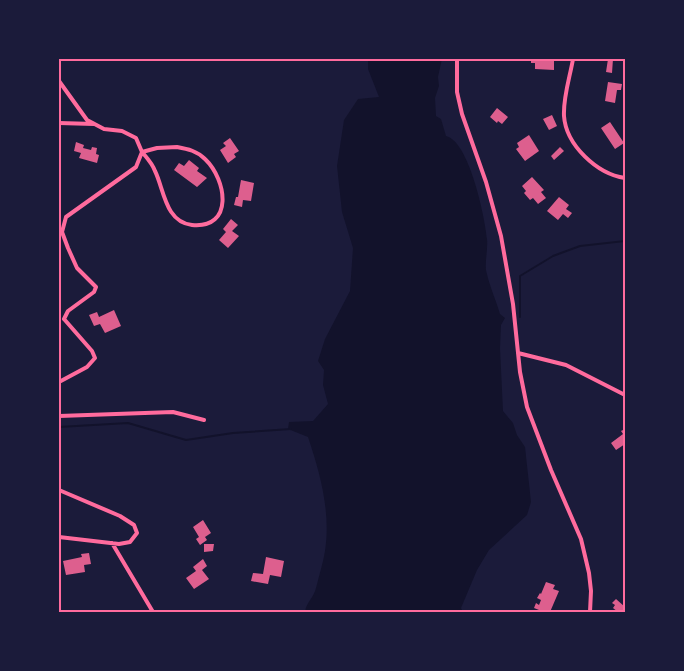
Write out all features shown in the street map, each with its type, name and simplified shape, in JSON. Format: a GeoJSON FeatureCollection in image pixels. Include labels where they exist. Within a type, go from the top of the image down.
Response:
{"type":"FeatureCollection","features":[{"type":"Feature","properties":{"kind":"street"},"geometry":{"type":"LineString","coordinates":[[457,59],[457,92],[462,114],[493,203],[501,236],[513,304],[518,353],[527,407],[550,470],[581,539],[586,556],[591,591],[590,612]]}},
{"type":"Feature","properties":{"kind":"street"},"geometry":{"type":"LineString","coordinates":[[573,59],[564,107],[567,129],[576,146],[589,160],[608,174],[625,178]]}},
{"type":"Feature","properties":{"kind":"street"},"geometry":{"type":"LineString","coordinates":[[59,82],[87,120],[104,128],[122,131],[136,138],[142,152],[156,172],[165,200],[173,215],[187,224],[203,226],[214,220],[221,209],[224,197],[221,182],[214,169],[204,158],[191,150],[177,147],[157,148],[142,152]]}},
{"type":"Feature","properties":{"kind":"street"},"geometry":{"type":"LineString","coordinates":[[59,123],[96,124]]}},
{"type":"Feature","properties":{"kind":"street"},"geometry":{"type":"LineString","coordinates":[[64,320],[68,311],[94,292],[96,287],[76,268],[62,232],[66,217],[136,167],[142,152]]}},
{"type":"Feature","properties":{"kind":"street"},"geometry":{"type":"LineString","coordinates":[[59,318],[64,320],[92,351],[95,358],[87,366],[59,382]]}},
{"type":"Feature","properties":{"kind":"street"},"geometry":{"type":"LineString","coordinates":[[518,353],[566,365],[625,395]]}},
{"type":"Feature","properties":{"kind":"street"},"geometry":{"type":"LineString","coordinates":[[59,416],[172,412],[204,420]]}},
{"type":"Feature","properties":{"kind":"street"},"geometry":{"type":"LineString","coordinates":[[59,490],[120,516],[134,525],[137,533],[130,542],[112,543],[59,537]]}},
{"type":"Feature","properties":{"kind":"street"},"geometry":{"type":"LineString","coordinates":[[112,543],[153,612]]}},
{"type":"Feature","properties":{"kind":"shaded area"},"geometry":{"type":"Polygon","coordinates":[[[368,59],[442,59],[438,77],[439,86],[435,98],[436,116],[441,119],[446,136],[454,141],[462,151],[469,165],[483,214],[487,239],[486,270],[500,314],[505,318],[501,325],[500,348],[503,411],[513,423],[517,435],[525,447],[531,502],[527,515],[489,550],[477,570],[461,608],[463,612],[305,612],[315,591],[324,556],[327,522],[317,465],[308,437],[288,429],[289,422],[313,421],[328,404],[323,385],[324,370],[318,361],[325,339],[350,291],[353,248],[342,212],[337,166],[344,120],[358,99],[379,97],[368,69],[368,59]]]}},
{"type":"Feature","properties":{"kind":"building"},"geometry":{"type":"Polygon","coordinates":[[[531,59],[554,59],[554,70],[535,69],[535,63],[531,63],[531,59]]]}},
{"type":"Feature","properties":{"kind":"building"},"geometry":{"type":"Polygon","coordinates":[[[608,59],[613,59],[612,73],[606,72],[608,59]]]}},
{"type":"Feature","properties":{"kind":"building"},"geometry":{"type":"Polygon","coordinates":[[[608,82],[622,84],[621,90],[617,90],[615,103],[605,101],[608,82]]]}},
{"type":"Feature","properties":{"kind":"building"},"geometry":{"type":"Polygon","coordinates":[[[497,108],[508,117],[502,124],[498,121],[497,123],[490,117],[497,108]]]}},
{"type":"Feature","properties":{"kind":"building"},"geometry":{"type":"Polygon","coordinates":[[[552,115],[557,126],[549,130],[543,119],[552,115]]]}},
{"type":"Feature","properties":{"kind":"building"},"geometry":{"type":"Polygon","coordinates":[[[610,122],[624,143],[615,149],[601,128],[610,122]]]}},
{"type":"Feature","properties":{"kind":"building"},"geometry":{"type":"Polygon","coordinates":[[[529,135],[539,151],[525,161],[516,149],[519,147],[517,143],[529,135]]]}},
{"type":"Feature","properties":{"kind":"building"},"geometry":{"type":"Polygon","coordinates":[[[230,138],[239,151],[234,154],[236,157],[228,163],[220,150],[226,146],[223,143],[230,138]]]}},
{"type":"Feature","properties":{"kind":"building"},"geometry":{"type":"Polygon","coordinates":[[[76,142],[84,145],[83,148],[91,150],[92,147],[97,148],[96,154],[99,155],[97,163],[79,158],[81,153],[74,151],[76,142]]]}},
{"type":"Feature","properties":{"kind":"building"},"geometry":{"type":"Polygon","coordinates":[[[560,147],[564,151],[554,160],[551,156],[560,147]]]}},
{"type":"Feature","properties":{"kind":"building"},"geometry":{"type":"Polygon","coordinates":[[[189,160],[199,168],[197,171],[207,178],[197,187],[174,170],[179,163],[184,166],[189,160]]]}},
{"type":"Feature","properties":{"kind":"building"},"geometry":{"type":"Polygon","coordinates":[[[532,177],[544,190],[541,192],[546,198],[538,204],[533,198],[530,200],[524,193],[526,191],[522,186],[532,177]]]}},
{"type":"Feature","properties":{"kind":"building"},"geometry":{"type":"Polygon","coordinates":[[[241,180],[254,183],[251,201],[243,200],[242,207],[234,205],[236,197],[238,197],[241,180]]]}},
{"type":"Feature","properties":{"kind":"building"},"geometry":{"type":"Polygon","coordinates":[[[559,197],[569,205],[566,209],[572,213],[568,218],[563,214],[558,220],[547,211],[559,197]]]}},
{"type":"Feature","properties":{"kind":"building"},"geometry":{"type":"Polygon","coordinates":[[[231,219],[238,225],[232,231],[239,236],[228,248],[219,240],[226,232],[223,229],[231,219]]]}},
{"type":"Feature","properties":{"kind":"building"},"geometry":{"type":"Polygon","coordinates":[[[114,310],[121,326],[105,333],[100,324],[94,326],[89,315],[97,312],[99,317],[114,310]]]}},
{"type":"Feature","properties":{"kind":"building"},"geometry":{"type":"Polygon","coordinates":[[[625,429],[625,444],[616,450],[611,443],[623,434],[621,431],[625,429]]]}},
{"type":"Feature","properties":{"kind":"building"},"geometry":{"type":"Polygon","coordinates":[[[203,520],[211,533],[205,537],[207,540],[200,545],[196,539],[199,537],[193,527],[203,520]]]}},
{"type":"Feature","properties":{"kind":"building"},"geometry":{"type":"Polygon","coordinates":[[[204,544],[214,544],[213,551],[204,552],[204,544]]]}},
{"type":"Feature","properties":{"kind":"building"},"geometry":{"type":"Polygon","coordinates":[[[89,553],[91,564],[84,565],[85,572],[66,575],[63,561],[82,557],[81,554],[89,553]]]}},
{"type":"Feature","properties":{"kind":"building"},"geometry":{"type":"Polygon","coordinates":[[[266,557],[284,561],[281,577],[270,575],[268,584],[251,581],[253,573],[263,574],[266,557]]]}},
{"type":"Feature","properties":{"kind":"building"},"geometry":{"type":"Polygon","coordinates":[[[203,559],[207,566],[202,570],[209,579],[194,589],[186,578],[196,571],[193,567],[203,559]]]}},
{"type":"Feature","properties":{"kind":"building"},"geometry":{"type":"Polygon","coordinates":[[[546,582],[555,585],[553,589],[559,591],[550,612],[534,608],[536,603],[539,605],[541,600],[537,598],[541,594],[546,582]]]}},
{"type":"Feature","properties":{"kind":"building"},"geometry":{"type":"Polygon","coordinates":[[[616,599],[625,607],[625,612],[618,612],[613,608],[615,605],[612,603],[616,599]]]}},
{"type":"Feature","properties":{"kind":"waterway"},"geometry":{"type":"LineString","coordinates":[[520,317],[520,276],[553,256],[580,246],[625,241]]}},
{"type":"Feature","properties":{"kind":"waterway"},"geometry":{"type":"LineString","coordinates":[[59,427],[128,423],[186,440],[233,433],[291,429]]}}]}
